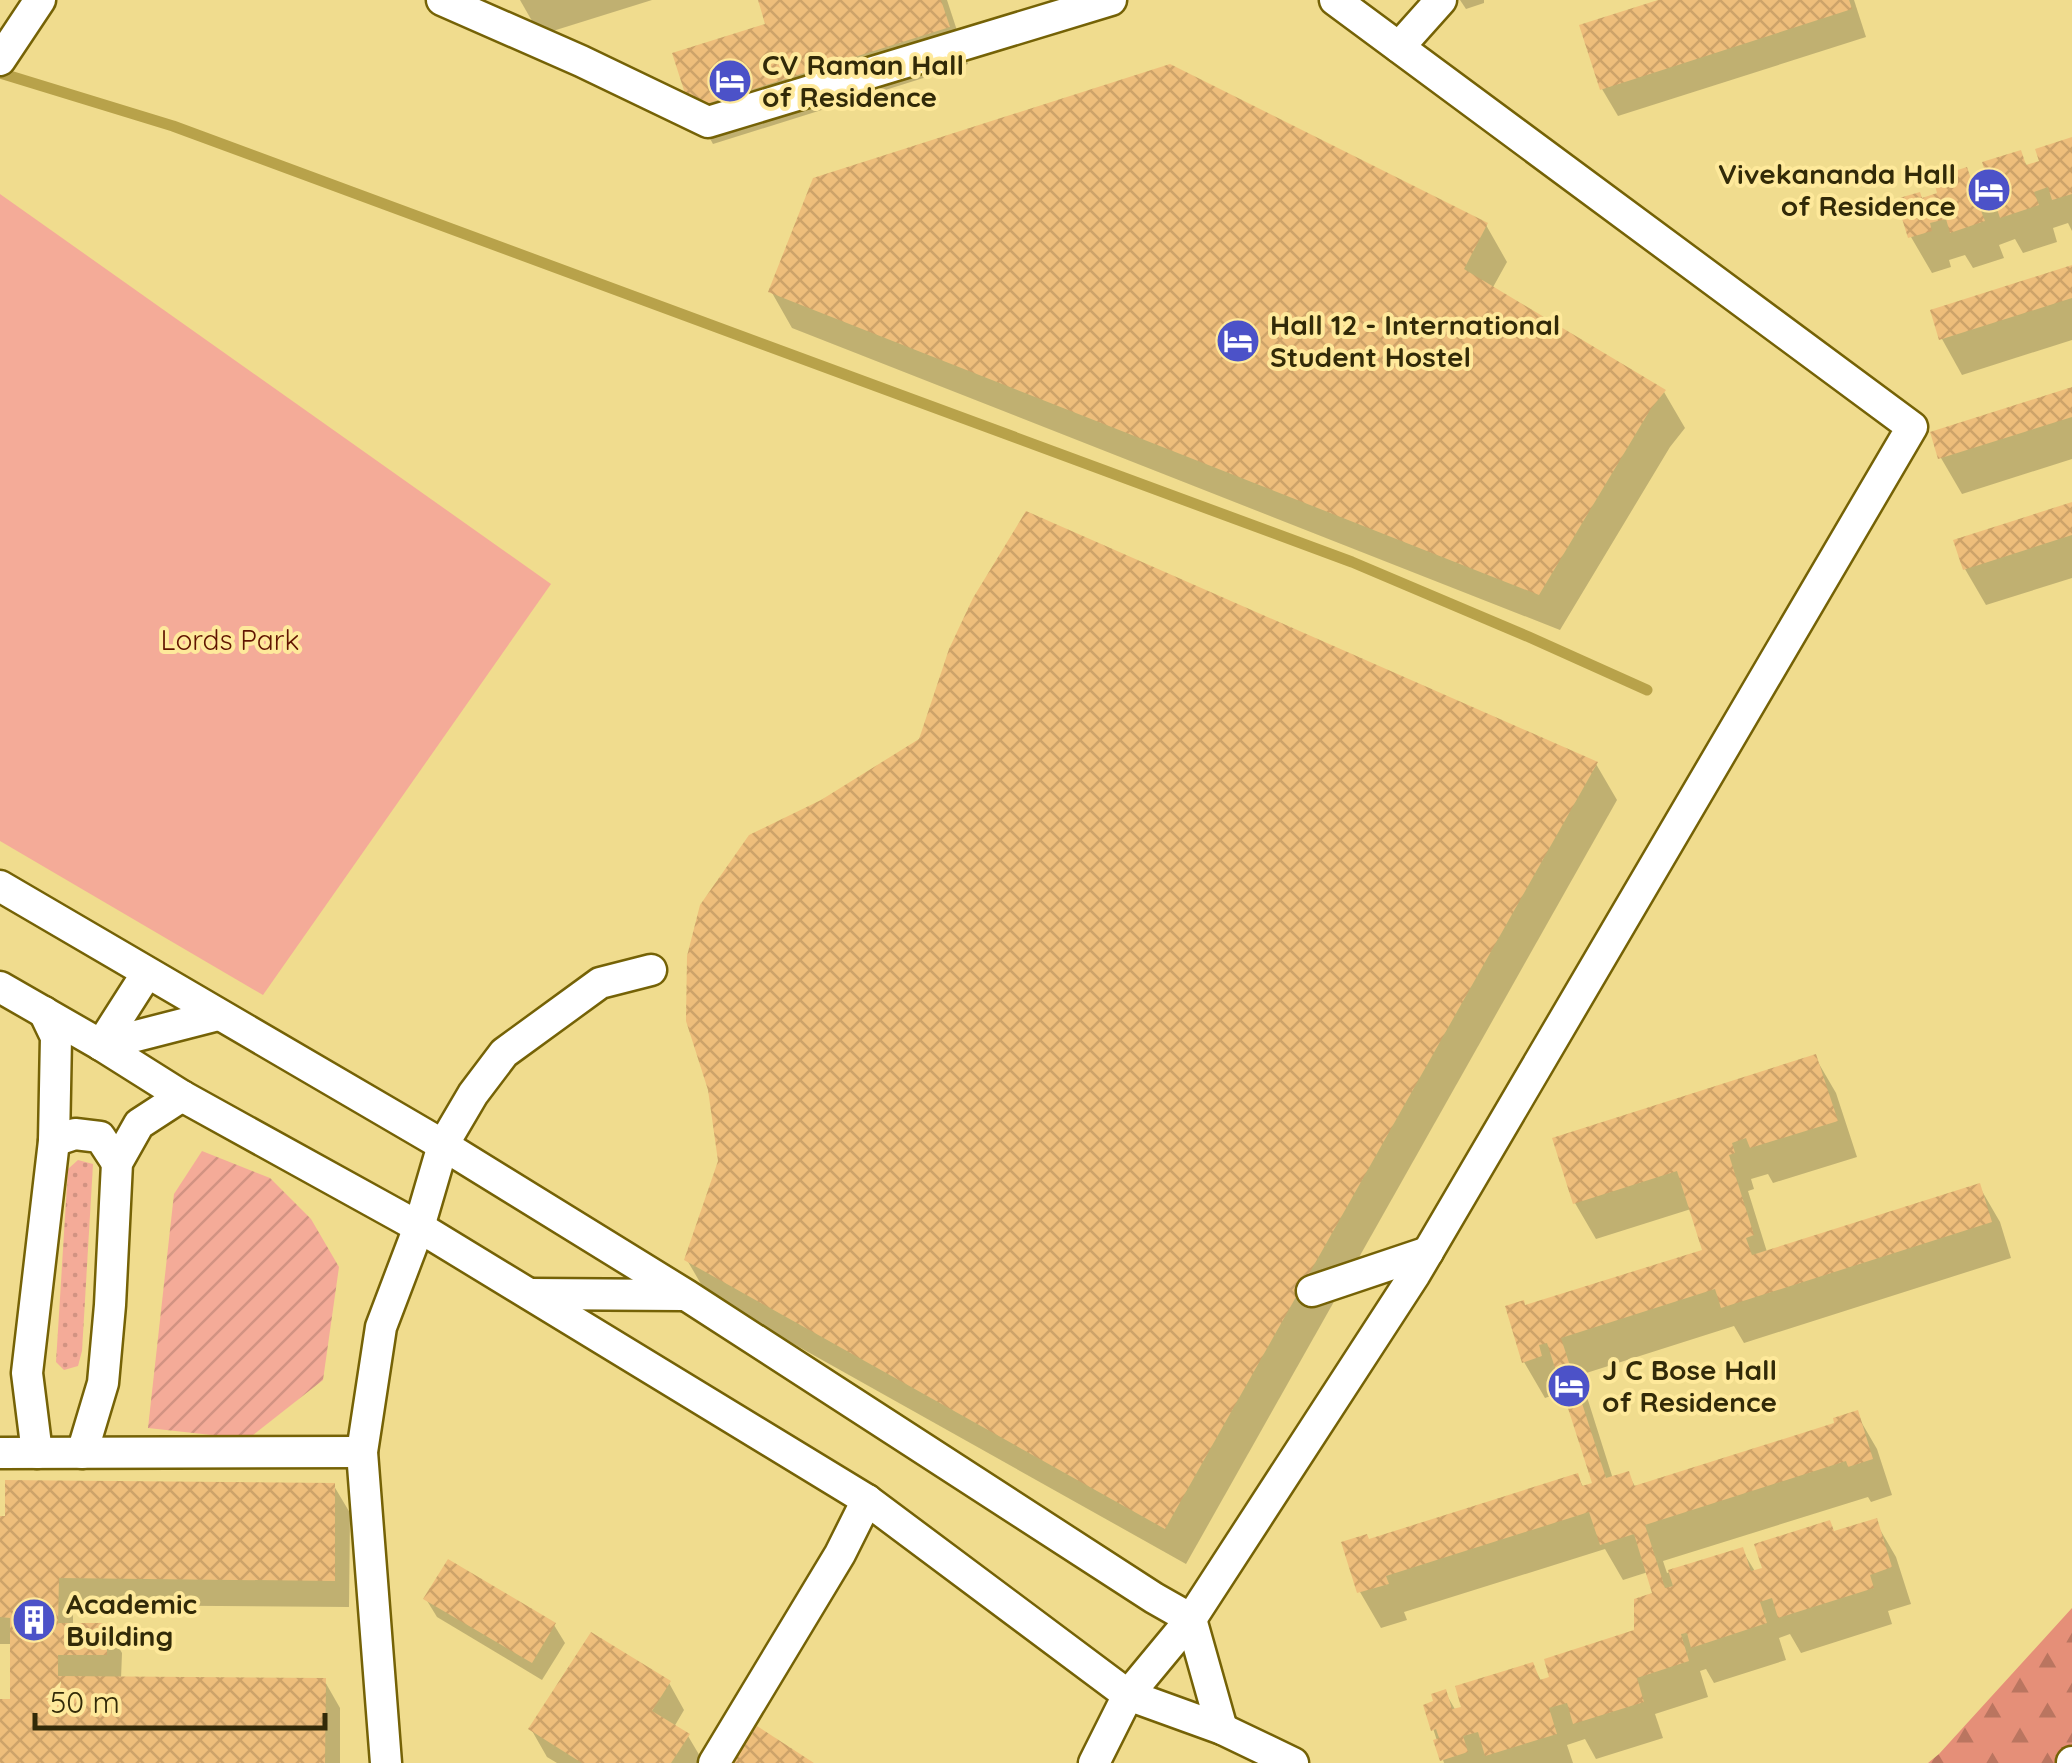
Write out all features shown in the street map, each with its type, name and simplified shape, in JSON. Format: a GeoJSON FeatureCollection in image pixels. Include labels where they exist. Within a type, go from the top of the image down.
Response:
{"type":"FeatureCollection","features":[{"type":"Feature","properties":{"kind":"street"},"geometry":{"type":"LineString","coordinates":[[0,60],[40,0]]}},
{"type":"Feature","properties":{"kind":"street"},"geometry":{"type":"LineString","coordinates":[[442,0],[708,122],[1111,0]]}},
{"type":"Feature","properties":{"kind":"street"},"geometry":{"type":"LineString","coordinates":[[1094,1763],[1128,1695],[1191,1620],[1428,1252],[1912,427],[1335,0]]}},
{"type":"Feature","properties":{"kind":"street"},"geometry":{"type":"LineString","coordinates":[[1399,47],[1441,0]]}},
{"type":"Feature","properties":{"kind":"street"},"geometry":{"type":"LineString","coordinates":[[0,886],[443,1145],[686,1295],[1191,1620],[1222,1729]]}},
{"type":"Feature","properties":{"kind":"street"},"geometry":{"type":"LineString","coordinates":[[386,1763],[362,1452],[381,1327],[419,1227],[443,1145],[473,1094],[504,1053],[600,983],[652,970]]}},
{"type":"Feature","properties":{"kind":"street"},"geometry":{"type":"LineString","coordinates":[[102,1044],[147,973]]}},
{"type":"Feature","properties":{"kind":"street"},"geometry":{"type":"LineString","coordinates":[[0,987],[102,1044],[182,1096],[419,1227],[867,1500],[1128,1695],[1222,1729],[1293,1763]]}},
{"type":"Feature","properties":{"kind":"street"},"geometry":{"type":"LineString","coordinates":[[37,1453],[27,1373],[54,1141],[56,1038],[44,1012]]}},
{"type":"Feature","properties":{"kind":"street"},"geometry":{"type":"LineString","coordinates":[[102,1044],[218,1015]]}},
{"type":"Feature","properties":{"kind":"street"},"geometry":{"type":"LineString","coordinates":[[82,1453],[103,1383],[116,1163],[139,1124],[182,1096]]}},
{"type":"Feature","properties":{"kind":"street"},"geometry":{"type":"LineString","coordinates":[[54,1141],[75,1134],[100,1138],[116,1163]]}},
{"type":"Feature","properties":{"kind":"street"},"geometry":{"type":"LineString","coordinates":[[1312,1291],[1428,1252]]}},
{"type":"Feature","properties":{"kind":"street"},"geometry":{"type":"LineString","coordinates":[[530,1294],[686,1295]]}},
{"type":"Feature","properties":{"kind":"street"},"geometry":{"type":"LineString","coordinates":[[0,1453],[362,1452]]}},
{"type":"Feature","properties":{"kind":"street"},"geometry":{"type":"LineString","coordinates":[[714,1763],[840,1554],[867,1500]]}},
{"type":"Feature","properties":{"kind":"green space","name":"Lords Park"},"geometry":{"type":"Polygon","coordinates":[[[0,194],[551,584],[263,995],[0,841],[0,194]]]}},
{"type":"Feature","properties":{"kind":"green space"},"geometry":{"type":"Polygon","coordinates":[[[202,1151],[270,1178],[311,1219],[339,1267],[323,1380],[248,1439],[148,1428],[174,1194],[202,1151]]]}},
{"type":"Feature","properties":{"kind":"green space"},"geometry":{"type":"Polygon","coordinates":[[[78,1160],[93,1164],[82,1351],[78,1366],[64,1370],[56,1362],[68,1169],[78,1160]]]}},
{"type":"Feature","properties":{"kind":"green space"},"geometry":{"type":"Polygon","coordinates":[[[2072,1608],[2072,1763],[1928,1763],[1939,1754],[2072,1608]]]}},
{"type":"Feature","properties":{"kind":"building","name":"CV Raman Hall of Residence"},"geometry":{"type":"Polygon","coordinates":[[[758,0],[941,0],[950,27],[690,109],[672,53],[765,24],[758,0]]]}},
{"type":"Feature","properties":{"kind":"building"},"geometry":{"type":"Polygon","coordinates":[[[1658,0],[1849,0],[1852,9],[1600,90],[1579,25],[1658,0]]]}},
{"type":"Feature","properties":{"kind":"building","name":"Hall 12 - International Student Hostel"},"geometry":{"type":"Polygon","coordinates":[[[1170,64],[1488,223],[1464,269],[1666,390],[1650,410],[1539,595],[768,292],[813,178],[1170,64]]]}},
{"type":"Feature","properties":{"kind":"building","name":"Vivekananda Hall of Residence"},"geometry":{"type":"Polygon","coordinates":[[[2072,137],[2072,194],[2052,200],[2048,187],[2034,192],[2039,205],[2000,218],[1995,203],[1980,208],[1985,221],[1950,233],[1946,219],[1930,223],[1932,231],[1908,238],[1896,199],[1920,192],[1922,198],[1937,193],[1933,178],[1967,167],[1972,182],[1987,177],[1982,162],[2021,150],[2026,165],[2039,161],[2035,149],[2072,137]]]}},
{"type":"Feature","properties":{"kind":"building","name":"Vivekananda Hall of Residence"},"geometry":{"type":"Polygon","coordinates":[[[2072,265],[2072,298],[1939,340],[1930,310],[2072,265]]]}},
{"type":"Feature","properties":{"kind":"building"},"geometry":{"type":"Polygon","coordinates":[[[2072,387],[2072,417],[1938,459],[1930,432],[2072,387]]]}},
{"type":"Feature","properties":{"kind":"building"},"geometry":{"type":"Polygon","coordinates":[[[2072,502],[2072,535],[1963,570],[1953,540],[2072,502]]]}},
{"type":"Feature","properties":{"kind":"building"},"geometry":{"type":"Polygon","coordinates":[[[1026,511],[1598,762],[1165,1529],[684,1260],[718,1161],[708,1090],[686,1021],[687,956],[700,905],[749,835],[821,800],[919,739],[949,649],[973,598],[1026,511]]]}},
{"type":"Feature","properties":{"kind":"building","name":"J C Bose Hall of Residence"},"geometry":{"type":"Polygon","coordinates":[[[1816,1054],[1838,1121],[1750,1148],[1746,1138],[1732,1143],[1735,1153],[1729,1155],[1754,1235],[1746,1238],[1752,1255],[1980,1183],[1992,1222],[1721,1308],[1715,1289],[1561,1338],[1606,1478],[1629,1471],[1634,1486],[1834,1423],[1833,1418],[1858,1410],[1873,1459],[1848,1467],[1846,1461],[1645,1525],[1665,1588],[1673,1586],[1668,1570],[1743,1547],[1751,1571],[1762,1568],[1754,1544],[1830,1520],[1834,1531],[1877,1518],[1892,1567],[1870,1575],[1874,1588],[1778,1618],[1772,1598],[1760,1602],[1767,1623],[1691,1648],[1687,1633],[1681,1634],[1689,1661],[1637,1678],[1644,1702],[1573,1724],[1567,1703],[1549,1708],[1557,1734],[1485,1756],[1478,1732],[1463,1736],[1468,1752],[1440,1761],[1433,1740],[1439,1738],[1436,1729],[1431,1731],[1423,1705],[1433,1701],[1431,1694],[1446,1689],[1452,1709],[1461,1707],[1455,1686],[1533,1662],[1540,1680],[1549,1677],[1544,1659],[1634,1630],[1634,1599],[1652,1593],[1634,1534],[1600,1545],[1589,1512],[1386,1576],[1389,1584],[1357,1593],[1341,1542],[1367,1534],[1369,1539],[1578,1473],[1582,1486],[1592,1483],[1547,1343],[1539,1345],[1542,1356],[1522,1363],[1505,1306],[1524,1300],[1525,1305],[1702,1250],[1677,1171],[1573,1204],[1552,1138],[1816,1054]]]}},
{"type":"Feature","properties":{"kind":"building","name":"Academic Building"},"geometry":{"type":"Polygon","coordinates":[[[5,1480],[335,1483],[335,1581],[59,1578],[58,1623],[107,1623],[107,1655],[58,1655],[58,1676],[326,1678],[325,1763],[0,1763],[0,1699],[10,1699],[10,1618],[0,1617],[0,1516],[5,1516],[5,1480]]]}},
{"type":"Feature","properties":{"kind":"building"},"geometry":{"type":"Polygon","coordinates":[[[448,1559],[556,1623],[532,1663],[423,1599],[448,1559]]]}},
{"type":"Feature","properties":{"kind":"building"},"geometry":{"type":"Polygon","coordinates":[[[591,1632],[671,1681],[652,1711],[690,1734],[671,1763],[582,1763],[528,1729],[591,1632]]]}},
{"type":"Feature","properties":{"kind":"building"},"geometry":{"type":"Polygon","coordinates":[[[757,1726],[814,1763],[733,1763],[757,1726]]]}},
{"type":"Feature","properties":{"kind":"waterway"},"geometry":{"type":"LineString","coordinates":[[0,73],[173,126],[1352,562],[1647,690]]}},
{"type":"Feature","properties":{"kind":"place","name":"CV Raman Hall of Residence"},"geometry":{"type":"Point","coordinates":[730,81]}},
{"type":"Feature","properties":{"kind":"place","name":"Vivekananda Hall of Residence"},"geometry":{"type":"Point","coordinates":[1989,190]}},
{"type":"Feature","properties":{"kind":"place","name":"Hall 12 - International Student Hostel"},"geometry":{"type":"Point","coordinates":[1238,341]}},
{"type":"Feature","properties":{"kind":"place","name":"J C Bose Hall of Residence"},"geometry":{"type":"Point","coordinates":[1569,1386]}},
{"type":"Feature","properties":{"kind":"place","name":"Academic Building"},"geometry":{"type":"Point","coordinates":[34,1620]}}]}
